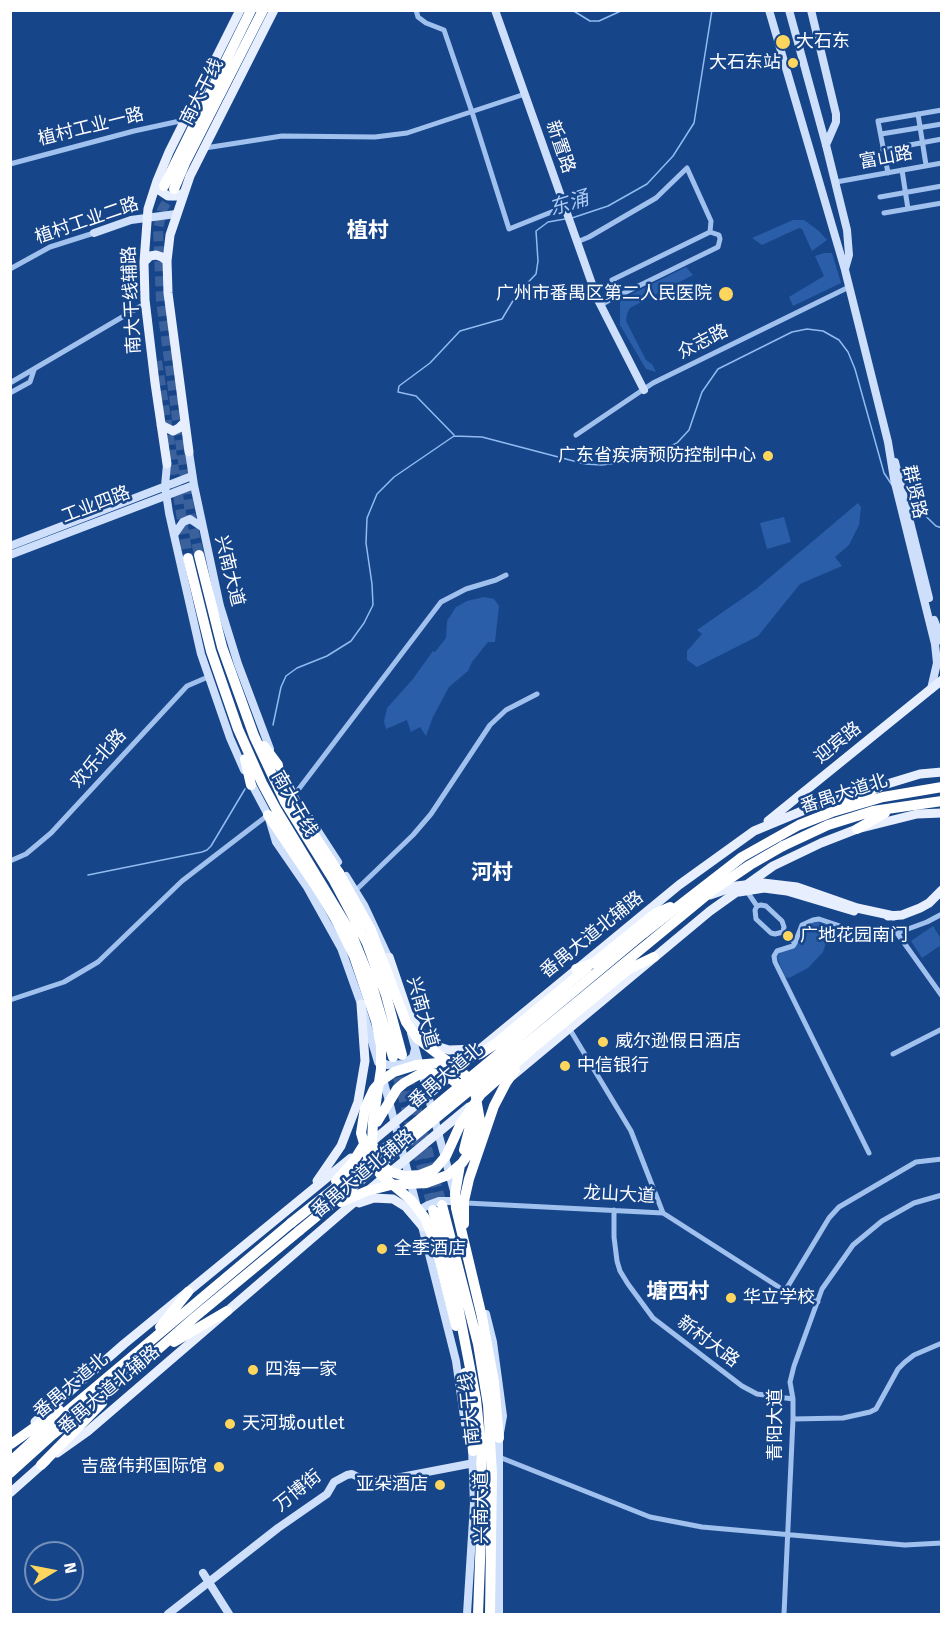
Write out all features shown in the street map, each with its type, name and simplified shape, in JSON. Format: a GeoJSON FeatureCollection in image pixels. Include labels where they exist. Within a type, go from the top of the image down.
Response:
{"type":"FeatureCollection","features":[{"type":"Feature","properties":{"kind":"highway","name":"南大干线"},"geometry":{"type":"LineString","coordinates":[[169,188],[250,10]]}},
{"type":"Feature","properties":{"kind":"highway","name":"南大干线"},"geometry":{"type":"LineString","coordinates":[[169,188],[263,10]]}},
{"type":"Feature","properties":{"kind":"highway","name":"南大干线"},"geometry":{"type":"LineString","coordinates":[[193,556],[250,726],[285,802],[333,879],[367,943],[386,995],[398,1056],[356,942],[342,915],[276,809],[238,729],[211,651],[193,556]]}},
{"type":"Feature","properties":{"kind":"highway"},"geometry":{"type":"LineString","coordinates":[[250,726],[278,765]]}},
{"type":"Feature","properties":{"kind":"highway"},"geometry":{"type":"LineString","coordinates":[[238,729],[251,785]]}},
{"type":"Feature","properties":{"kind":"highway"},"geometry":{"type":"LineString","coordinates":[[286,782],[305,820],[339,873],[376,941],[406,1022],[417,1038],[465,1075],[471,1083],[478,1101],[480,1121],[471,1150],[462,1163],[448,1175],[426,1183],[391,1185],[320,1207]]}},
{"type":"Feature","properties":{"kind":"highway"},"geometry":{"type":"LineString","coordinates":[[799,825],[879,787]]}},
{"type":"Feature","properties":{"kind":"highway","name":"番禺大道北"},"geometry":{"type":"LineString","coordinates":[[320,1207],[644,933],[742,857],[799,825],[832,812],[883,797],[942,787]]}},
{"type":"Feature","properties":{"kind":"highway","name":"番禺大道北"},"geometry":{"type":"LineString","coordinates":[[10,1462],[119,1368],[149,1349],[295,1227],[705,896],[750,865],[783,846],[845,819],[873,811],[942,801]]}},
{"type":"Feature","properties":{"kind":"highway"},"geometry":{"type":"LineString","coordinates":[[857,829],[879,815],[907,806]]}},
{"type":"Feature","properties":{"kind":"highway"},"geometry":{"type":"LineString","coordinates":[[268,814],[317,888],[354,956],[376,1021],[381,1046],[381,1069],[372,1143],[377,1157],[391,1172],[413,1176],[435,1169],[446,1156],[466,1114],[481,1094],[629,969],[654,957]]}},
{"type":"Feature","properties":{"kind":"highway"},"geometry":{"type":"LineString","coordinates":[[473,1451],[467,1390],[456,1326],[436,1246],[425,1218],[411,1200],[381,1175],[368,1157],[361,1133],[365,1108],[374,1089],[394,1072],[416,1065],[459,1061],[480,1054],[656,913],[686,899]]}},
{"type":"Feature","properties":{"kind":"highway"},"geometry":{"type":"LineString","coordinates":[[576,969],[594,963]]}},
{"type":"Feature","properties":{"kind":"highway"},"geometry":{"type":"LineString","coordinates":[[471,1277],[463,1215],[467,1188],[500,1094],[533,1048]]}},
{"type":"Feature","properties":{"kind":"highway"},"geometry":{"type":"LineString","coordinates":[[320,1207],[353,1162],[386,1105],[404,1083],[420,1074],[431,1073],[449,1077],[463,1088],[472,1110],[455,1194],[458,1226],[482,1317],[494,1382],[498,1438]]}},
{"type":"Feature","properties":{"kind":"highway","name":"南大干线"},"geometry":{"type":"LineString","coordinates":[[478,1614],[481,1532],[480,1447],[476,1399],[437,1208],[468,1304],[486,1394],[492,1474],[490,1614]]}},
{"type":"Feature","properties":{"kind":"highway"},"geometry":{"type":"LineString","coordinates":[[149,1349],[188,1292]]}},
{"type":"Feature","properties":{"kind":"highway"},"geometry":{"type":"LineString","coordinates":[[149,1349],[227,1311]]}},
{"type":"Feature","properties":{"kind":"highway","name":"番禺大道北"},"geometry":{"type":"LineString","coordinates":[[10,1473],[52,1435],[131,1372],[149,1349]]}},
{"type":"Feature","properties":{"kind":"highway"},"geometry":{"type":"LineString","coordinates":[[11,1445],[119,1368]]}},
{"type":"Feature","properties":{"kind":"highway"},"geometry":{"type":"LineString","coordinates":[[41,1465],[131,1372]]}},
{"type":"Feature","properties":{"kind":"highway"},"geometry":{"type":"LineString","coordinates":[[474,1504],[481,1532]]}},
{"type":"Feature","properties":{"kind":"highway"},"geometry":{"type":"LineString","coordinates":[[490,1567],[499,1529]]}},
{"type":"Feature","properties":{"kind":"main road","name":"南大干线辅路"},"geometry":{"type":"LineString","coordinates":[[189,452],[173,333],[167,261],[170,235],[176,214],[169,188],[169,152],[240,10]]}},
{"type":"Feature","properties":{"kind":"main road","name":"南大干线辅路"},"geometry":{"type":"LineString","coordinates":[[167,465],[150,348],[144,262],[147,217],[169,188],[199,156],[274,10]]}},
{"type":"Feature","properties":{"kind":"main road"},"geometry":{"type":"LineString","coordinates":[[144,262],[153,255],[162,256],[167,261]]}},
{"type":"Feature","properties":{"kind":"main road"},"geometry":{"type":"LineString","coordinates":[[161,425],[173,431],[185,422]]}},
{"type":"Feature","properties":{"kind":"main road","name":"迎宾路"},"geometry":{"type":"LineString","coordinates":[[754,831],[776,816],[942,680]]}},
{"type":"Feature","properties":{"kind":"main road"},"geometry":{"type":"LineString","coordinates":[[920,774],[942,767]]}},
{"type":"Feature","properties":{"kind":"main road","name":"番禺大道北辅路"},"geometry":{"type":"LineString","coordinates":[[304,1197],[453,1074],[478,1049],[679,885],[754,831],[819,804],[920,774],[942,772]]}},
{"type":"Feature","properties":{"kind":"main road"},"geometry":{"type":"LineString","coordinates":[[465,1230],[461,1203],[487,1115],[523,1067],[710,911],[773,866],[857,829],[917,814],[942,813]]}},
{"type":"Feature","properties":{"kind":"main road"},"geometry":{"type":"LineString","coordinates":[[705,896],[736,886],[763,883],[797,887],[857,908],[894,916]]}},
{"type":"Feature","properties":{"kind":"main road"},"geometry":{"type":"LineString","coordinates":[[734,893],[764,888],[787,891],[873,916],[894,916],[911,912],[929,903],[942,890]]}},
{"type":"Feature","properties":{"kind":"main road"},"geometry":{"type":"LineString","coordinates":[[389,957],[408,1013],[422,1034],[436,1046],[449,1050],[478,1049]]}},
{"type":"Feature","properties":{"kind":"main road"},"geometry":{"type":"LineString","coordinates":[[304,1197],[334,1158],[355,1112],[365,1061],[361,1004]]}},
{"type":"Feature","properties":{"kind":"main road","name":"番禺大道北铺路"},"geometry":{"type":"LineString","coordinates":[[227,1311],[405,1160],[523,1067]]}},
{"type":"Feature","properties":{"kind":"main road","name":"番禺大道北铺路"},"geometry":{"type":"LineString","coordinates":[[188,1292],[304,1197]]}},
{"type":"Feature","properties":{"kind":"main road"},"geometry":{"type":"LineString","coordinates":[[346,1209],[374,1198],[393,1199],[406,1207],[423,1227]]}},
{"type":"Feature","properties":{"kind":"main road","name":"番禺大道北辅路"},"geometry":{"type":"LineString","coordinates":[[11,1445],[69,1392],[188,1292]]}},
{"type":"Feature","properties":{"kind":"main road","name":"番禺大道北辅路"},"geometry":{"type":"LineString","coordinates":[[10,1493],[41,1465],[88,1431],[227,1311]]}},
{"type":"Feature","properties":{"kind":"street"},"geometry":{"type":"LineString","coordinates":[[416,10],[418,17],[426,23],[444,30],[509,229],[565,210]]}},
{"type":"Feature","properties":{"kind":"street","name":"新置路"},"geometry":{"type":"LineString","coordinates":[[495,10],[601,305],[644,390]]}},
{"type":"Feature","properties":{"kind":"street","name":"群贤路"},"geometry":{"type":"LineString","coordinates":[[769,10],[845,270],[897,479],[909,514],[942,641]]}},
{"type":"Feature","properties":{"kind":"street","name":"群贤路"},"geometry":{"type":"LineString","coordinates":[[789,10],[836,182],[849,246],[845,270]]}},
{"type":"Feature","properties":{"kind":"street"},"geometry":{"type":"LineString","coordinates":[[811,10],[837,114],[826,145]]}},
{"type":"Feature","properties":{"kind":"street"},"geometry":{"type":"LineString","coordinates":[[205,148],[282,136],[375,138],[407,134],[525,94]]}},
{"type":"Feature","properties":{"kind":"street"},"geometry":{"type":"LineString","coordinates":[[888,172],[878,121],[942,110]]}},
{"type":"Feature","properties":{"kind":"street"},"geometry":{"type":"LineString","coordinates":[[918,114],[926,165]]}},
{"type":"Feature","properties":{"kind":"street","name":"植村工业一路"},"geometry":{"type":"LineString","coordinates":[[10,164],[180,121]]}},
{"type":"Feature","properties":{"kind":"street"},"geometry":{"type":"LineString","coordinates":[[880,134],[942,124]]}},
{"type":"Feature","properties":{"kind":"street"},"geometry":{"type":"LineString","coordinates":[[884,150],[942,139]]}},
{"type":"Feature","properties":{"kind":"street","name":"富山路"},"geometry":{"type":"LineString","coordinates":[[836,182],[942,163]]}},
{"type":"Feature","properties":{"kind":"street"},"geometry":{"type":"LineString","coordinates":[[577,242],[656,198],[687,168],[711,222],[710,232]]}},
{"type":"Feature","properties":{"kind":"street"},"geometry":{"type":"LineString","coordinates":[[902,170],[908,209]]}},
{"type":"Feature","properties":{"kind":"street"},"geometry":{"type":"LineString","coordinates":[[821,186],[836,182]]}},
{"type":"Feature","properties":{"kind":"street"},"geometry":{"type":"LineString","coordinates":[[880,197],[942,186]]}},
{"type":"Feature","properties":{"kind":"street"},"geometry":{"type":"LineString","coordinates":[[884,213],[942,203]]}},
{"type":"Feature","properties":{"kind":"street","name":"植村工业二路"},"geometry":{"type":"LineString","coordinates":[[10,269],[50,248],[131,220],[176,214]]}},
{"type":"Feature","properties":{"kind":"street"},"geometry":{"type":"LineString","coordinates":[[601,305],[718,247],[719,235],[710,232],[612,280]]}},
{"type":"Feature","properties":{"kind":"street","name":"众志路"},"geometry":{"type":"LineString","coordinates":[[576,435],[664,378],[849,287]]}},
{"type":"Feature","properties":{"kind":"street"},"geometry":{"type":"LineString","coordinates":[[10,383],[141,306]]}},
{"type":"Feature","properties":{"kind":"street"},"geometry":{"type":"LineString","coordinates":[[10,393],[30,382],[34,370]]}},
{"type":"Feature","properties":{"kind":"street","name":"兴南大道"},"geometry":{"type":"LineString","coordinates":[[189,452],[202,527],[220,606],[264,737],[286,782],[355,891],[389,957],[416,1047],[438,1133],[461,1203]]}},
{"type":"Feature","properties":{"kind":"street","name":"兴南大道"},"geometry":{"type":"LineString","coordinates":[[167,465],[165,486],[174,535],[208,678],[230,738],[251,785],[268,814],[276,842],[307,887],[341,948],[377,1058],[423,1227],[451,1341],[466,1430],[473,1451],[474,1504],[467,1614]]}},
{"type":"Feature","properties":{"kind":"street","name":"群贤路"},"geometry":{"type":"LineString","coordinates":[[897,479],[900,506],[934,644],[937,663],[931,689]]}},
{"type":"Feature","properties":{"kind":"street","name":"工业四路"},"geometry":{"type":"LineString","coordinates":[[10,555],[165,486],[193,481]]}},
{"type":"Feature","properties":{"kind":"street","name":"工业四路"},"geometry":{"type":"LineString","coordinates":[[10,546],[167,496],[193,481]]}},
{"type":"Feature","properties":{"kind":"street"},"geometry":{"type":"LineString","coordinates":[[174,535],[183,522],[190,519],[202,527]]}},
{"type":"Feature","properties":{"kind":"street"},"geometry":{"type":"LineString","coordinates":[[295,794],[441,602],[466,589],[506,575]]}},
{"type":"Feature","properties":{"kind":"street","name":"欢乐北路"},"geometry":{"type":"LineString","coordinates":[[10,861],[26,854],[51,833],[187,686],[208,678]]}},
{"type":"Feature","properties":{"kind":"street"},"geometry":{"type":"LineString","coordinates":[[355,891],[413,835],[431,814],[490,725],[506,710],[537,694]]}},
{"type":"Feature","properties":{"kind":"street"},"geometry":{"type":"LineString","coordinates":[[10,1000],[64,982],[98,962],[182,881],[268,814]]}},
{"type":"Feature","properties":{"kind":"street"},"geometry":{"type":"LineString","coordinates":[[746,890],[757,906]]}},
{"type":"Feature","properties":{"kind":"street"},"geometry":{"type":"LineString","coordinates":[[757,906],[766,906],[782,921],[783,932]]}},
{"type":"Feature","properties":{"kind":"street"},"geometry":{"type":"LineString","coordinates":[[757,906],[756,919],[771,933],[783,932]]}},
{"type":"Feature","properties":{"kind":"street"},"geometry":{"type":"LineString","coordinates":[[869,1153],[774,956],[777,951],[793,946],[806,922],[819,919],[852,929],[897,933],[942,914]]}},
{"type":"Feature","properties":{"kind":"street"},"geometry":{"type":"LineString","coordinates":[[783,932],[795,942]]}},
{"type":"Feature","properties":{"kind":"street"},"geometry":{"type":"LineString","coordinates":[[897,933],[942,996]]}},
{"type":"Feature","properties":{"kind":"street"},"geometry":{"type":"LineString","coordinates":[[569,1028],[631,1131],[663,1213]]}},
{"type":"Feature","properties":{"kind":"street"},"geometry":{"type":"LineString","coordinates":[[893,1054],[942,1029]]}},
{"type":"Feature","properties":{"kind":"street"},"geometry":{"type":"LineString","coordinates":[[377,1058],[387,1065],[404,1064],[413,1057],[416,1047]]}},
{"type":"Feature","properties":{"kind":"street"},"geometry":{"type":"LineString","coordinates":[[785,1291],[838,1207],[915,1162],[942,1159]]}},
{"type":"Feature","properties":{"kind":"street","name":"青阳大道"},"geometry":{"type":"LineString","coordinates":[[784,1614],[793,1419],[790,1382],[822,1289],[853,1245],[890,1216],[914,1203],[942,1195]]}},
{"type":"Feature","properties":{"kind":"street"},"geometry":{"type":"LineString","coordinates":[[418,1211],[439,1201],[461,1203]]}},
{"type":"Feature","properties":{"kind":"street","name":"龙山大道"},"geometry":{"type":"LineString","coordinates":[[461,1203],[663,1213],[785,1291],[818,1302]]}},
{"type":"Feature","properties":{"kind":"street","name":"新村大路"},"geometry":{"type":"LineString","coordinates":[[614,1210],[614,1237],[620,1271],[653,1318],[742,1386],[758,1394],[793,1399]]}},
{"type":"Feature","properties":{"kind":"street","name":"兴南大道"},"geometry":{"type":"LineString","coordinates":[[465,1230],[493,1342],[503,1416],[498,1438],[499,1614]]}},
{"type":"Feature","properties":{"kind":"street"},"geometry":{"type":"LineString","coordinates":[[793,1419],[843,1418],[870,1412],[876,1408],[905,1362],[914,1355],[942,1343]]}},
{"type":"Feature","properties":{"kind":"street"},"geometry":{"type":"LineString","coordinates":[[499,1457],[650,1517],[702,1527],[789,1535],[905,1545],[942,1543]]}},
{"type":"Feature","properties":{"kind":"street","name":"万博街"},"geometry":{"type":"LineString","coordinates":[[168,1614],[327,1494],[334,1482],[347,1475],[352,1474],[370,1483],[474,1463]]}},
{"type":"Feature","properties":{"kind":"street"},"geometry":{"type":"LineString","coordinates":[[203,1573],[228,1614]]}},
{"type":"Feature","properties":{"kind":"shaded area"},"geometry":{"type":"Polygon","coordinates":[[[793,220],[804,220],[827,240],[812,251],[802,229],[799,228],[762,245],[752,238],[793,220]]]}},
{"type":"Feature","properties":{"kind":"shaded area"},"geometry":{"type":"Polygon","coordinates":[[[832,253],[841,283],[793,306],[789,297],[824,276],[815,256],[832,253]]]}},
{"type":"Feature","properties":{"kind":"shaded area"},"geometry":{"type":"Polygon","coordinates":[[[686,267],[693,275],[630,308],[627,314],[626,321],[646,360],[652,364],[656,372],[646,369],[620,325],[620,300],[686,267]]]}},
{"type":"Feature","properties":{"kind":"shaded area"},"geometry":{"type":"Polygon","coordinates":[[[858,503],[861,507],[859,525],[849,545],[835,557],[842,566],[800,584],[758,636],[697,667],[687,660],[687,651],[702,634],[697,630],[756,589],[858,503]]]}},
{"type":"Feature","properties":{"kind":"shaded area"},"geometry":{"type":"Polygon","coordinates":[[[784,517],[791,542],[767,549],[760,523],[784,517]]]}},
{"type":"Feature","properties":{"kind":"shaded area"},"geometry":{"type":"Polygon","coordinates":[[[484,597],[494,599],[499,606],[495,642],[488,642],[472,662],[468,671],[449,687],[426,736],[420,727],[411,732],[407,720],[386,729],[384,721],[387,708],[446,638],[447,621],[456,607],[467,601],[484,597]]]}},
{"type":"Feature","properties":{"kind":"shaded area"},"geometry":{"type":"Polygon","coordinates":[[[818,922],[827,924],[830,931],[823,952],[808,968],[789,978],[785,977],[777,957],[780,952],[795,947],[800,940],[803,928],[807,924],[818,922]]]}},
{"type":"Feature","properties":{"kind":"shaded area"},"geometry":{"type":"Polygon","coordinates":[[[933,926],[941,939],[941,945],[922,958],[911,941],[933,926]]]}},
{"type":"Feature","properties":{"kind":"waterway"},"geometry":{"type":"LineString","coordinates":[[572,10],[590,21],[599,21],[623,10]]}},
{"type":"Feature","properties":{"kind":"waterway","name":"东涌"},"geometry":{"type":"LineString","coordinates":[[572,218],[608,206],[647,184],[673,156],[694,123],[712,10]]}},
{"type":"Feature","properties":{"kind":"waterway","name":"东涌"},"geometry":{"type":"LineString","coordinates":[[454,435],[416,396],[398,392],[399,386],[430,363],[460,331],[502,319],[517,294],[536,274],[538,261],[536,231],[548,222],[565,219]]}},
{"type":"Feature","properties":{"kind":"waterway"},"geometry":{"type":"LineString","coordinates":[[273,725],[281,687],[286,676],[297,668],[327,656],[351,641],[373,605],[366,543],[367,518],[377,494],[394,477],[454,436],[482,437],[585,464],[602,465],[624,462],[653,454],[677,443],[689,430],[702,392],[718,369],[792,332],[807,329],[823,331],[839,340],[848,352],[855,369],[884,473],[892,485]]}},
{"type":"Feature","properties":{"kind":"waterway"},"geometry":{"type":"LineString","coordinates":[[909,500],[936,526],[942,528]]}},
{"type":"Feature","properties":{"kind":"waterway"},"geometry":{"type":"LineString","coordinates":[[88,875],[207,850],[245,789]]}},
{"type":"Feature","properties":{"kind":"tunnel"},"geometry":{"type":"LineString","coordinates":[[174,190],[162,210],[158,229],[161,301],[190,514],[199,555]]}},
{"type":"Feature","properties":{"kind":"tunnel"},"geometry":{"type":"LineString","coordinates":[[157,361],[188,558]]}},
{"type":"Feature","properties":{"kind":"tunnel"},"geometry":{"type":"LineString","coordinates":[[404,1061],[442,1205]]}},
{"type":"Feature","properties":{"kind":"tunnel"},"geometry":{"type":"LineString","coordinates":[[394,1063],[433,1210]]}},
{"type":"Feature","properties":{"kind":"place","name":"大石东"},"geometry":{"type":"Point","coordinates":[783,42]}},
{"type":"Feature","properties":{"kind":"place","name":"大石东站"},"geometry":{"type":"Point","coordinates":[793,63]}},
{"type":"Feature","properties":{"kind":"place","name":"广州市番禺区第二人民医院"},"geometry":{"type":"Point","coordinates":[726,294]}},
{"type":"Feature","properties":{"kind":"place","name":"广东省疾病预防控制中心"},"geometry":{"type":"Point","coordinates":[768,456]}},
{"type":"Feature","properties":{"kind":"place","name":"广地花园南门"},"geometry":{"type":"Point","coordinates":[788,936]}},
{"type":"Feature","properties":{"kind":"place","name":"威尔逊假日酒店"},"geometry":{"type":"Point","coordinates":[603,1042]}},
{"type":"Feature","properties":{"kind":"place","name":"中信银行"},"geometry":{"type":"Point","coordinates":[565,1066]}},
{"type":"Feature","properties":{"kind":"place","name":"全季酒店"},"geometry":{"type":"Point","coordinates":[382,1249]}},
{"type":"Feature","properties":{"kind":"place","name":"华立学校"},"geometry":{"type":"Point","coordinates":[731,1298]}},
{"type":"Feature","properties":{"kind":"place","name":"四海一家"},"geometry":{"type":"Point","coordinates":[253,1370]}},
{"type":"Feature","properties":{"kind":"place","name":"天河城outlet"},"geometry":{"type":"Point","coordinates":[230,1424]}},
{"type":"Feature","properties":{"kind":"place","name":"吉盛伟邦国际馆"},"geometry":{"type":"Point","coordinates":[219,1467]}},
{"type":"Feature","properties":{"kind":"place","name":"亚朵酒店"},"geometry":{"type":"Point","coordinates":[440,1485]}},
{"type":"Feature","properties":{"kind":"district","name":"植村"},"geometry":{"type":"Point","coordinates":[368,231]}},
{"type":"Feature","properties":{"kind":"district","name":"河村"},"geometry":{"type":"Point","coordinates":[492,873]}},
{"type":"Feature","properties":{"kind":"district","name":"塘西村"},"geometry":{"type":"Point","coordinates":[678,1292]}}]}
